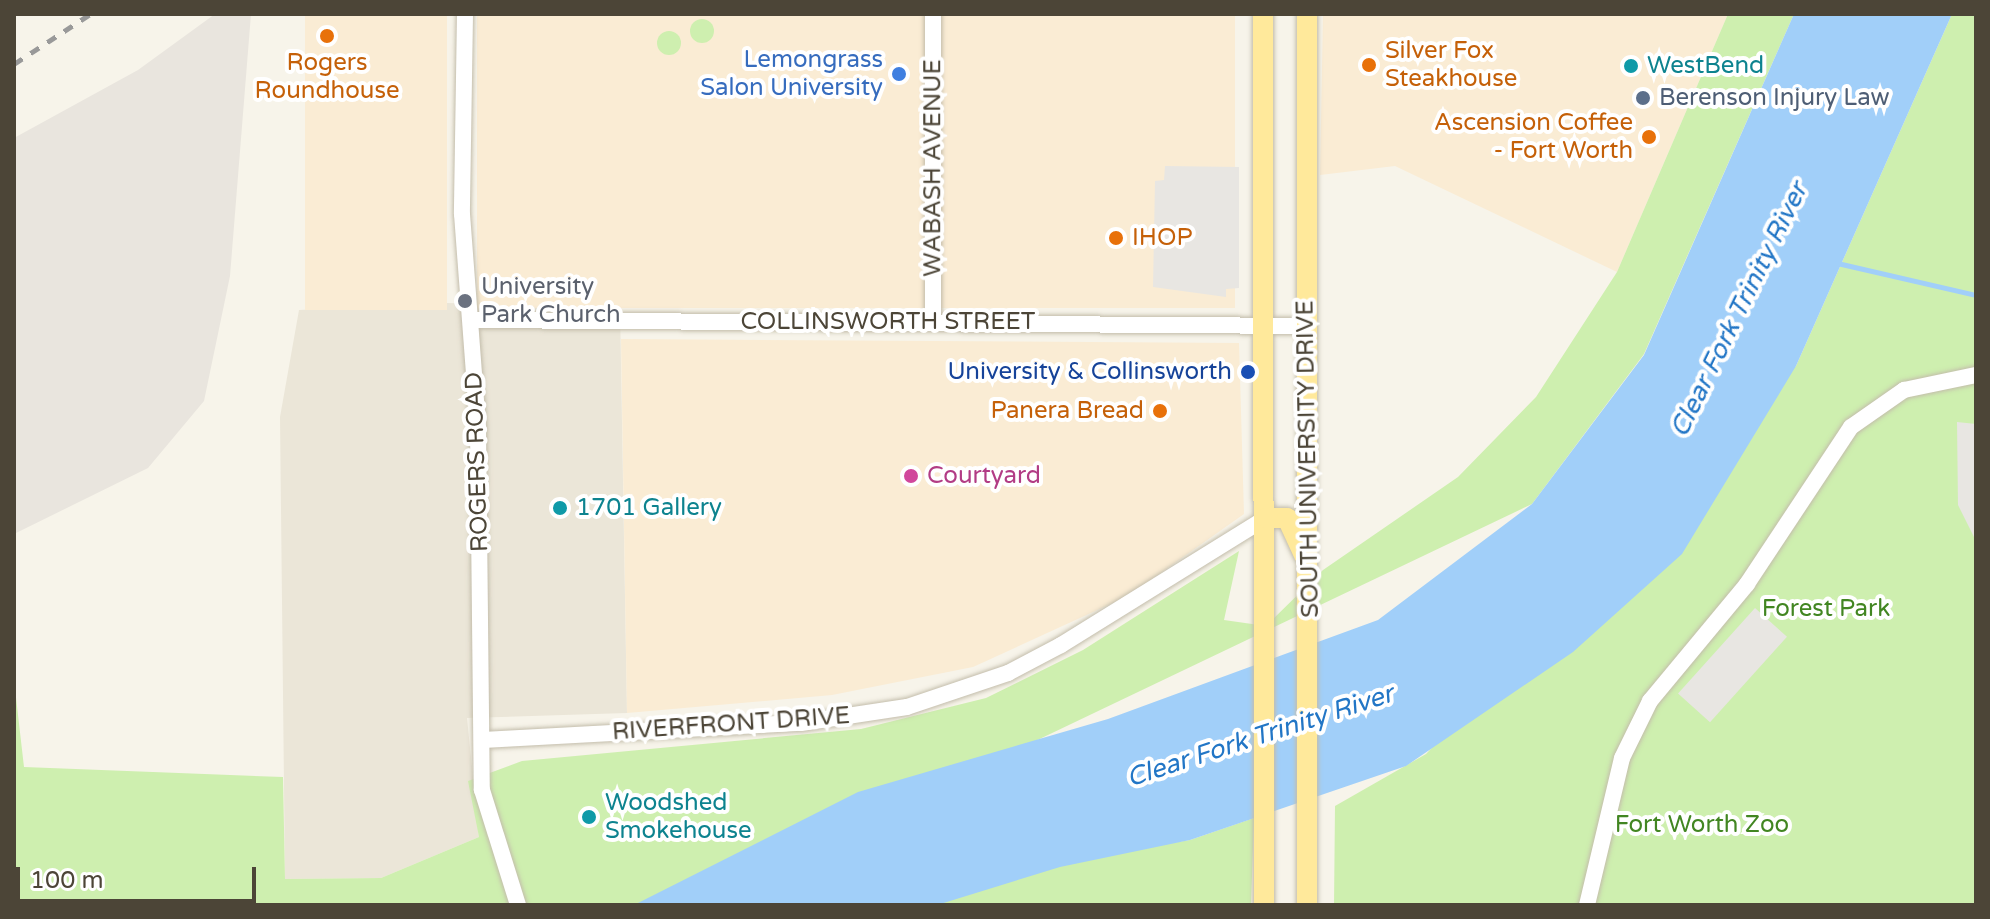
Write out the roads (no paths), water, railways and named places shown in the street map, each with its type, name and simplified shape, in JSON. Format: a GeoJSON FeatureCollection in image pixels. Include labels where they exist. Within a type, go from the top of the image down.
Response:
{"type":"FeatureCollection","features":[{"type":"Feature","properties":{"kind":"main road","name":"SOUTH UNIVERSITY DRIVE"},"geometry":{"type":"LineString","coordinates":[[1263,14],[1266,518],[1264,905]]}},
{"type":"Feature","properties":{"kind":"main road","name":"SOUTH UNIVERSITY DRIVE"},"geometry":{"type":"LineString","coordinates":[[1307,14],[1306,326],[1310,592],[1307,905]]}},
{"type":"Feature","properties":{"kind":"main road"},"geometry":{"type":"LineString","coordinates":[[1266,518],[1287,518],[1301,537],[1310,592]]}},
{"type":"Feature","properties":{"kind":"street","name":"ROGERS ROAD"},"geometry":{"type":"LineString","coordinates":[[465,14],[462,214],[471,320],[482,790],[518,904]]}},
{"type":"Feature","properties":{"kind":"street","name":"WABASH AVENUE"},"geometry":{"type":"LineString","coordinates":[[933,14],[933,322]]}},
{"type":"Feature","properties":{"kind":"street","name":"COLLINSWORTH STREET"},"geometry":{"type":"LineString","coordinates":[[471,320],[1306,326]]}},
{"type":"Feature","properties":{"kind":"street"},"geometry":{"type":"LineString","coordinates":[[1587,905],[1622,758],[1650,701],[1747,584],[1851,427],[1904,390],[1976,375]]}},
{"type":"Feature","properties":{"kind":"street","name":"RIVERFRONT DRIVE"},"geometry":{"type":"LineString","coordinates":[[483,740],[801,723],[907,707],[1051,651],[1266,518]]}},
{"type":"Feature","properties":{"kind":"water","name":"Clear Fork Trinity River"},"geometry":{"type":"Polygon","coordinates":[[[1794,14],[1952,14],[1796,366],[1682,554],[1573,652],[1406,766],[1190,840],[1060,867],[937,905],[634,905],[858,792],[1108,719],[1378,620],[1532,504],[1644,355],[1794,14]]]}},
{"type":"Feature","properties":{"kind":"waterway"},"geometry":{"type":"LineString","coordinates":[[1837,263],[1976,295]]}},
{"type":"Feature","properties":{"kind":"railway"},"geometry":{"type":"LineString","coordinates":[[14,64],[90,14]]}},
{"type":"Feature","properties":{"kind":"place","name":"Rogers Roundhouse"},"geometry":{"type":"Point","coordinates":[327,36]}},
{"type":"Feature","properties":{"kind":"place","name":"Silver Fox Steakhouse"},"geometry":{"type":"Point","coordinates":[1369,65]}},
{"type":"Feature","properties":{"kind":"place","name":"WestBend"},"geometry":{"type":"Point","coordinates":[1631,66]}},
{"type":"Feature","properties":{"kind":"place","name":"Lemongrass Salon University"},"geometry":{"type":"Point","coordinates":[899,74]}},
{"type":"Feature","properties":{"kind":"place","name":"Berenson Injury Law"},"geometry":{"type":"Point","coordinates":[1643,98]}},
{"type":"Feature","properties":{"kind":"place","name":"Ascension Coffee - Fort Worth"},"geometry":{"type":"Point","coordinates":[1649,137]}},
{"type":"Feature","properties":{"kind":"place","name":"IHOP"},"geometry":{"type":"Point","coordinates":[1116,238]}},
{"type":"Feature","properties":{"kind":"place","name":"University Park Church"},"geometry":{"type":"Point","coordinates":[465,301]}},
{"type":"Feature","properties":{"kind":"place","name":"University & Collinsworth"},"geometry":{"type":"Point","coordinates":[1248,372]}},
{"type":"Feature","properties":{"kind":"place","name":"Panera Bread"},"geometry":{"type":"Point","coordinates":[1160,411]}},
{"type":"Feature","properties":{"kind":"place","name":"Courtyard"},"geometry":{"type":"Point","coordinates":[911,476]}},
{"type":"Feature","properties":{"kind":"place","name":"1701 Gallery"},"geometry":{"type":"Point","coordinates":[560,508]}},
{"type":"Feature","properties":{"kind":"place","name":"Woodshed Smokehouse"},"geometry":{"type":"Point","coordinates":[589,817]}},
{"type":"Feature","properties":{"kind":"park label","name":"Forest Park"},"geometry":{"type":"Point","coordinates":[1826,609]}},
{"type":"Feature","properties":{"kind":"park label","name":"Fort Worth Zoo"},"geometry":{"type":"Point","coordinates":[1702,825]}}]}
